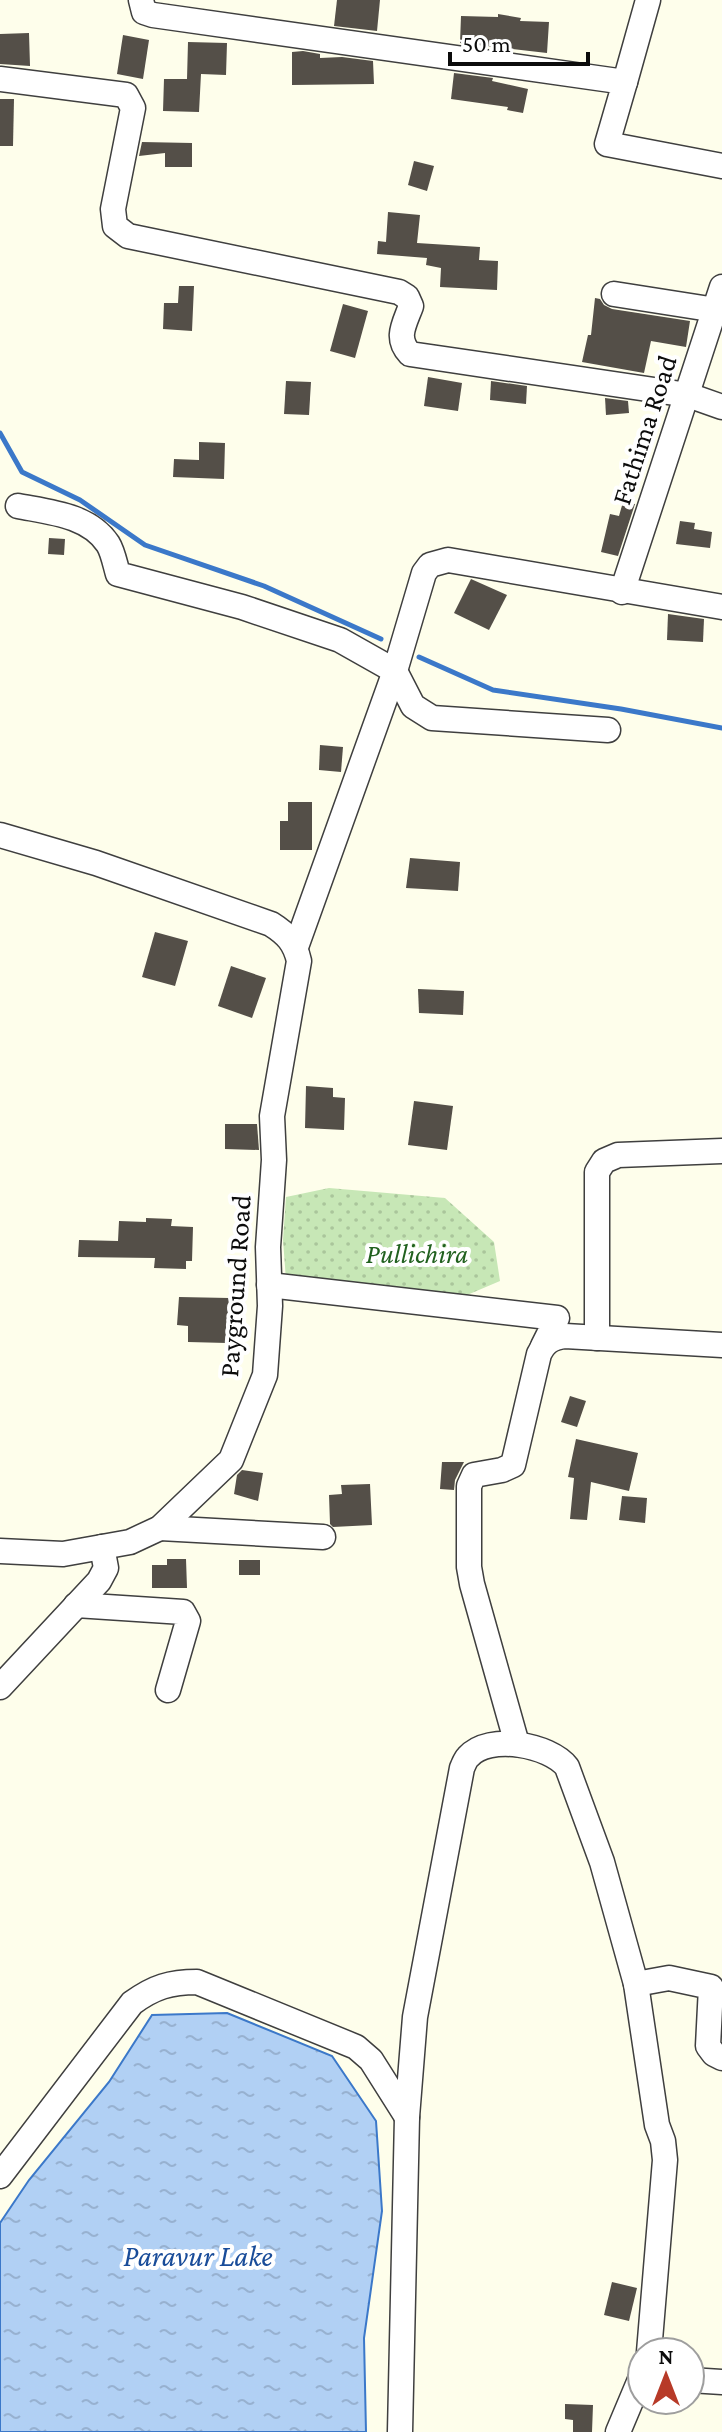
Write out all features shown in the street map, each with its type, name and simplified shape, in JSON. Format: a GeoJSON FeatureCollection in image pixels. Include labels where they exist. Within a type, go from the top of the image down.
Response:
{"type":"FeatureCollection","features":[{"type":"Feature","properties":{"kind":"street"},"geometry":{"type":"LineString","coordinates":[[141,0],[144,12],[153,15],[625,82]]}},
{"type":"Feature","properties":{"kind":"street"},"geometry":{"type":"LineString","coordinates":[[648,0],[607,144],[722,166]]}},
{"type":"Feature","properties":{"kind":"street"},"geometry":{"type":"LineString","coordinates":[[0,79],[126,95],[133,108],[113,209],[115,226],[128,236],[399,292],[407,297],[411,306],[400,335],[402,345],[410,354],[688,395],[722,407]]}},
{"type":"Feature","properties":{"kind":"street"},"geometry":{"type":"LineString","coordinates":[[614,294],[719,298]]}},
{"type":"Feature","properties":{"kind":"street","name":"Fathima Road"},"geometry":{"type":"LineString","coordinates":[[622,592],[719,298]]}},
{"type":"Feature","properties":{"kind":"street"},"geometry":{"type":"LineString","coordinates":[[18,506],[61,515],[92,526],[109,546],[118,574],[242,607],[340,640],[395,671],[413,706],[432,718],[608,730]]}},
{"type":"Feature","properties":{"kind":"street"},"geometry":{"type":"LineString","coordinates":[[296,947],[395,671],[424,573],[430,565],[448,560],[722,607]]}},
{"type":"Feature","properties":{"kind":"street"},"geometry":{"type":"LineString","coordinates":[[0,835],[96,863],[271,924],[284,932],[296,947]]}},
{"type":"Feature","properties":{"kind":"street","name":"Payground Road"},"geometry":{"type":"LineString","coordinates":[[0,1551],[63,1554],[130,1542],[160,1528],[231,1460],[265,1375],[274,1160],[272,1116],[298,979],[296,947]]}},
{"type":"Feature","properties":{"kind":"street"},"geometry":{"type":"LineString","coordinates":[[597,1338],[597,1172],[604,1161],[618,1155],[722,1151]]}},
{"type":"Feature","properties":{"kind":"street"},"geometry":{"type":"LineString","coordinates":[[269,1285],[557,1318],[543,1346],[513,1465],[474,1475],[469,1486],[470,1576],[517,1744]]}},
{"type":"Feature","properties":{"kind":"street"},"geometry":{"type":"LineString","coordinates":[[543,1346],[552,1338],[565,1336],[722,1345]]}},
{"type":"Feature","properties":{"kind":"street"},"geometry":{"type":"LineString","coordinates":[[160,1528],[323,1537]]}},
{"type":"Feature","properties":{"kind":"street"},"geometry":{"type":"LineString","coordinates":[[0,1687],[99,1581],[106,1568],[102,1547]]}},
{"type":"Feature","properties":{"kind":"street"},"geometry":{"type":"LineString","coordinates":[[76,1605],[183,1612],[188,1621],[168,1690]]}},
{"type":"Feature","properties":{"kind":"street"},"geometry":{"type":"LineString","coordinates":[[400,2432],[407,2117],[415,2017],[462,1768],[468,1756],[485,1746],[517,1744],[560,1758],[567,1767],[602,1862],[636,1984],[665,2160],[650,2336]]}},
{"type":"Feature","properties":{"kind":"street"},"geometry":{"type":"LineString","coordinates":[[636,1984],[669,1978],[716,1985],[708,2046],[722,2058]]}},
{"type":"Feature","properties":{"kind":"street"},"geometry":{"type":"LineString","coordinates":[[0,2176],[132,2003],[148,1991],[171,1982],[197,1982],[356,2047],[371,2060],[407,2117]]}},
{"type":"Feature","properties":{"kind":"street"},"geometry":{"type":"LineString","coordinates":[[618,2432],[626,2413]]}},
{"type":"Feature","properties":{"kind":"green space","name":"Pullichira"},"geometry":{"type":"Polygon","coordinates":[[[329,1188],[445,1198],[494,1242],[500,1281],[420,1315],[386,1301],[286,1280],[283,1240],[286,1197],[329,1188]]]}},
{"type":"Feature","properties":{"kind":"water","name":"Paravur Lake"},"geometry":{"type":"Polygon","coordinates":[[[227,2013],[332,2056],[376,2121],[382,2211],[364,2338],[366,2432],[0,2432],[0,2223],[29,2180],[109,2082],[152,2015],[227,2013]]]}},
{"type":"Feature","properties":{"kind":"building"},"geometry":{"type":"Polygon","coordinates":[[[337,0],[380,0],[377,31],[334,26],[337,0]]]}},
{"type":"Feature","properties":{"kind":"building"},"geometry":{"type":"Polygon","coordinates":[[[498,14],[521,18],[520,21],[549,22],[547,53],[460,43],[461,16],[498,17],[498,14]]]}},
{"type":"Feature","properties":{"kind":"building"},"geometry":{"type":"Polygon","coordinates":[[[29,33],[30,66],[0,64],[0,34],[29,33]]]}},
{"type":"Feature","properties":{"kind":"building"},"geometry":{"type":"Polygon","coordinates":[[[123,35],[149,40],[143,79],[117,74],[123,35]]]}},
{"type":"Feature","properties":{"kind":"building"},"geometry":{"type":"Polygon","coordinates":[[[188,42],[227,43],[226,75],[201,74],[199,112],[163,111],[164,79],[187,79],[188,42]]]}},
{"type":"Feature","properties":{"kind":"building"},"geometry":{"type":"Polygon","coordinates":[[[292,52],[320,54],[320,58],[373,61],[374,84],[292,85],[292,52]]]}},
{"type":"Feature","properties":{"kind":"building"},"geometry":{"type":"Polygon","coordinates":[[[454,73],[493,78],[492,81],[528,89],[523,113],[507,110],[508,107],[451,99],[454,73]]]}},
{"type":"Feature","properties":{"kind":"building"},"geometry":{"type":"Polygon","coordinates":[[[0,99],[14,99],[13,146],[0,146],[0,99]]]}},
{"type":"Feature","properties":{"kind":"building"},"geometry":{"type":"Polygon","coordinates":[[[142,142],[192,143],[192,167],[165,167],[165,153],[139,156],[142,142]]]}},
{"type":"Feature","properties":{"kind":"building"},"geometry":{"type":"Polygon","coordinates":[[[414,161],[434,166],[427,191],[408,185],[414,161]]]}},
{"type":"Feature","properties":{"kind":"building"},"geometry":{"type":"Polygon","coordinates":[[[388,212],[420,215],[417,243],[480,247],[479,260],[498,261],[497,290],[440,287],[441,268],[426,265],[427,258],[377,254],[378,241],[386,242],[388,212]]]}},
{"type":"Feature","properties":{"kind":"building"},"geometry":{"type":"Polygon","coordinates":[[[179,286],[194,286],[192,331],[163,329],[164,303],[178,303],[179,286]]]}},
{"type":"Feature","properties":{"kind":"building"},"geometry":{"type":"Polygon","coordinates":[[[595,298],[612,309],[690,321],[686,347],[651,341],[644,373],[582,362],[588,335],[591,335],[595,298]]]}},
{"type":"Feature","properties":{"kind":"building"},"geometry":{"type":"Polygon","coordinates":[[[343,304],[368,311],[355,358],[330,351],[343,304]]]}},
{"type":"Feature","properties":{"kind":"building"},"geometry":{"type":"Polygon","coordinates":[[[428,377],[462,383],[458,411],[424,406],[428,377]]]}},
{"type":"Feature","properties":{"kind":"building"},"geometry":{"type":"Polygon","coordinates":[[[286,381],[311,382],[309,415],[284,414],[286,381]]]}},
{"type":"Feature","properties":{"kind":"building"},"geometry":{"type":"Polygon","coordinates":[[[491,381],[527,386],[526,404],[490,400],[491,381]]]}},
{"type":"Feature","properties":{"kind":"building"},"geometry":{"type":"Polygon","coordinates":[[[605,398],[628,401],[629,413],[606,415],[605,398]]]}},
{"type":"Feature","properties":{"kind":"building"},"geometry":{"type":"Polygon","coordinates":[[[199,442],[225,443],[224,479],[173,477],[174,459],[199,460],[199,442]]]}},
{"type":"Feature","properties":{"kind":"building"},"geometry":{"type":"Polygon","coordinates":[[[623,502],[635,504],[618,556],[601,552],[610,514],[619,516],[623,502]]]}},
{"type":"Feature","properties":{"kind":"building"},"geometry":{"type":"Polygon","coordinates":[[[680,521],[695,523],[694,529],[712,532],[710,548],[676,544],[680,521]]]}},
{"type":"Feature","properties":{"kind":"building"},"geometry":{"type":"Polygon","coordinates":[[[49,538],[65,539],[64,555],[48,554],[49,538]]]}},
{"type":"Feature","properties":{"kind":"building"},"geometry":{"type":"Polygon","coordinates":[[[471,579],[507,595],[489,630],[454,613],[471,579]]]}},
{"type":"Feature","properties":{"kind":"building"},"geometry":{"type":"Polygon","coordinates":[[[668,614],[704,619],[703,642],[667,640],[668,614]]]}},
{"type":"Feature","properties":{"kind":"building"},"geometry":{"type":"Polygon","coordinates":[[[320,745],[343,747],[341,772],[319,770],[320,745]]]}},
{"type":"Feature","properties":{"kind":"building"},"geometry":{"type":"Polygon","coordinates":[[[288,802],[312,802],[312,850],[280,850],[280,821],[288,821],[288,802]]]}},
{"type":"Feature","properties":{"kind":"building"},"geometry":{"type":"Polygon","coordinates":[[[410,858],[460,862],[458,891],[406,888],[410,858]]]}},
{"type":"Feature","properties":{"kind":"building"},"geometry":{"type":"Polygon","coordinates":[[[155,932],[188,941],[175,986],[142,977],[155,932]]]}},
{"type":"Feature","properties":{"kind":"building"},"geometry":{"type":"Polygon","coordinates":[[[231,966],[266,978],[252,1018],[218,1006],[231,966]]]}},
{"type":"Feature","properties":{"kind":"building"},"geometry":{"type":"Polygon","coordinates":[[[418,989],[464,991],[463,1015],[419,1013],[418,989]]]}},
{"type":"Feature","properties":{"kind":"building"},"geometry":{"type":"Polygon","coordinates":[[[306,1086],[333,1088],[333,1097],[345,1098],[344,1130],[305,1128],[306,1086]]]}},
{"type":"Feature","properties":{"kind":"building"},"geometry":{"type":"Polygon","coordinates":[[[414,1101],[453,1106],[447,1150],[408,1145],[414,1101]]]}},
{"type":"Feature","properties":{"kind":"building"},"geometry":{"type":"Polygon","coordinates":[[[225,1124],[257,1124],[259,1150],[225,1149],[225,1124]]]}},
{"type":"Feature","properties":{"kind":"building"},"geometry":{"type":"Polygon","coordinates":[[[146,1218],[172,1219],[171,1226],[193,1227],[192,1261],[186,1261],[186,1269],[154,1268],[155,1258],[78,1257],[79,1240],[118,1241],[119,1221],[146,1222],[146,1218]]]}},
{"type":"Feature","properties":{"kind":"building"},"geometry":{"type":"Polygon","coordinates":[[[179,1297],[229,1298],[227,1343],[188,1342],[188,1326],[177,1325],[179,1297]]]}},
{"type":"Feature","properties":{"kind":"building"},"geometry":{"type":"Polygon","coordinates":[[[570,1396],[586,1401],[577,1427],[561,1422],[570,1396]]]}},
{"type":"Feature","properties":{"kind":"building"},"geometry":{"type":"Polygon","coordinates":[[[576,1439],[638,1453],[629,1491],[591,1482],[587,1520],[570,1519],[574,1478],[568,1477],[576,1439]]]}},
{"type":"Feature","properties":{"kind":"building"},"geometry":{"type":"Polygon","coordinates":[[[442,1462],[464,1462],[455,1480],[454,1490],[440,1489],[442,1462]]]}},
{"type":"Feature","properties":{"kind":"building"},"geometry":{"type":"Polygon","coordinates":[[[242,1470],[263,1473],[258,1501],[234,1494],[237,1475],[242,1470]]]}},
{"type":"Feature","properties":{"kind":"building"},"geometry":{"type":"Polygon","coordinates":[[[370,1484],[372,1525],[333,1527],[330,1524],[329,1495],[342,1494],[341,1485],[370,1484]]]}},
{"type":"Feature","properties":{"kind":"building"},"geometry":{"type":"Polygon","coordinates":[[[622,1496],[647,1498],[645,1523],[619,1520],[622,1496]]]}},
{"type":"Feature","properties":{"kind":"building"},"geometry":{"type":"Polygon","coordinates":[[[167,1559],[186,1559],[187,1588],[152,1588],[152,1565],[167,1565],[167,1559]]]}},
{"type":"Feature","properties":{"kind":"building"},"geometry":{"type":"Polygon","coordinates":[[[239,1560],[260,1560],[260,1575],[239,1575],[239,1560]]]}},
{"type":"Feature","properties":{"kind":"building"},"geometry":{"type":"Polygon","coordinates":[[[612,2282],[637,2288],[629,2321],[604,2315],[612,2282]]]}},
{"type":"Feature","properties":{"kind":"building"},"geometry":{"type":"Polygon","coordinates":[[[565,2404],[593,2405],[592,2432],[573,2432],[573,2420],[565,2419],[565,2404]]]}},
{"type":"Feature","properties":{"kind":"waterway"},"geometry":{"type":"LineString","coordinates":[[0,433],[22,472],[80,500],[145,545],[264,586],[381,639]]}},
{"type":"Feature","properties":{"kind":"waterway"},"geometry":{"type":"LineString","coordinates":[[419,657],[493,690],[722,728]]}}]}
